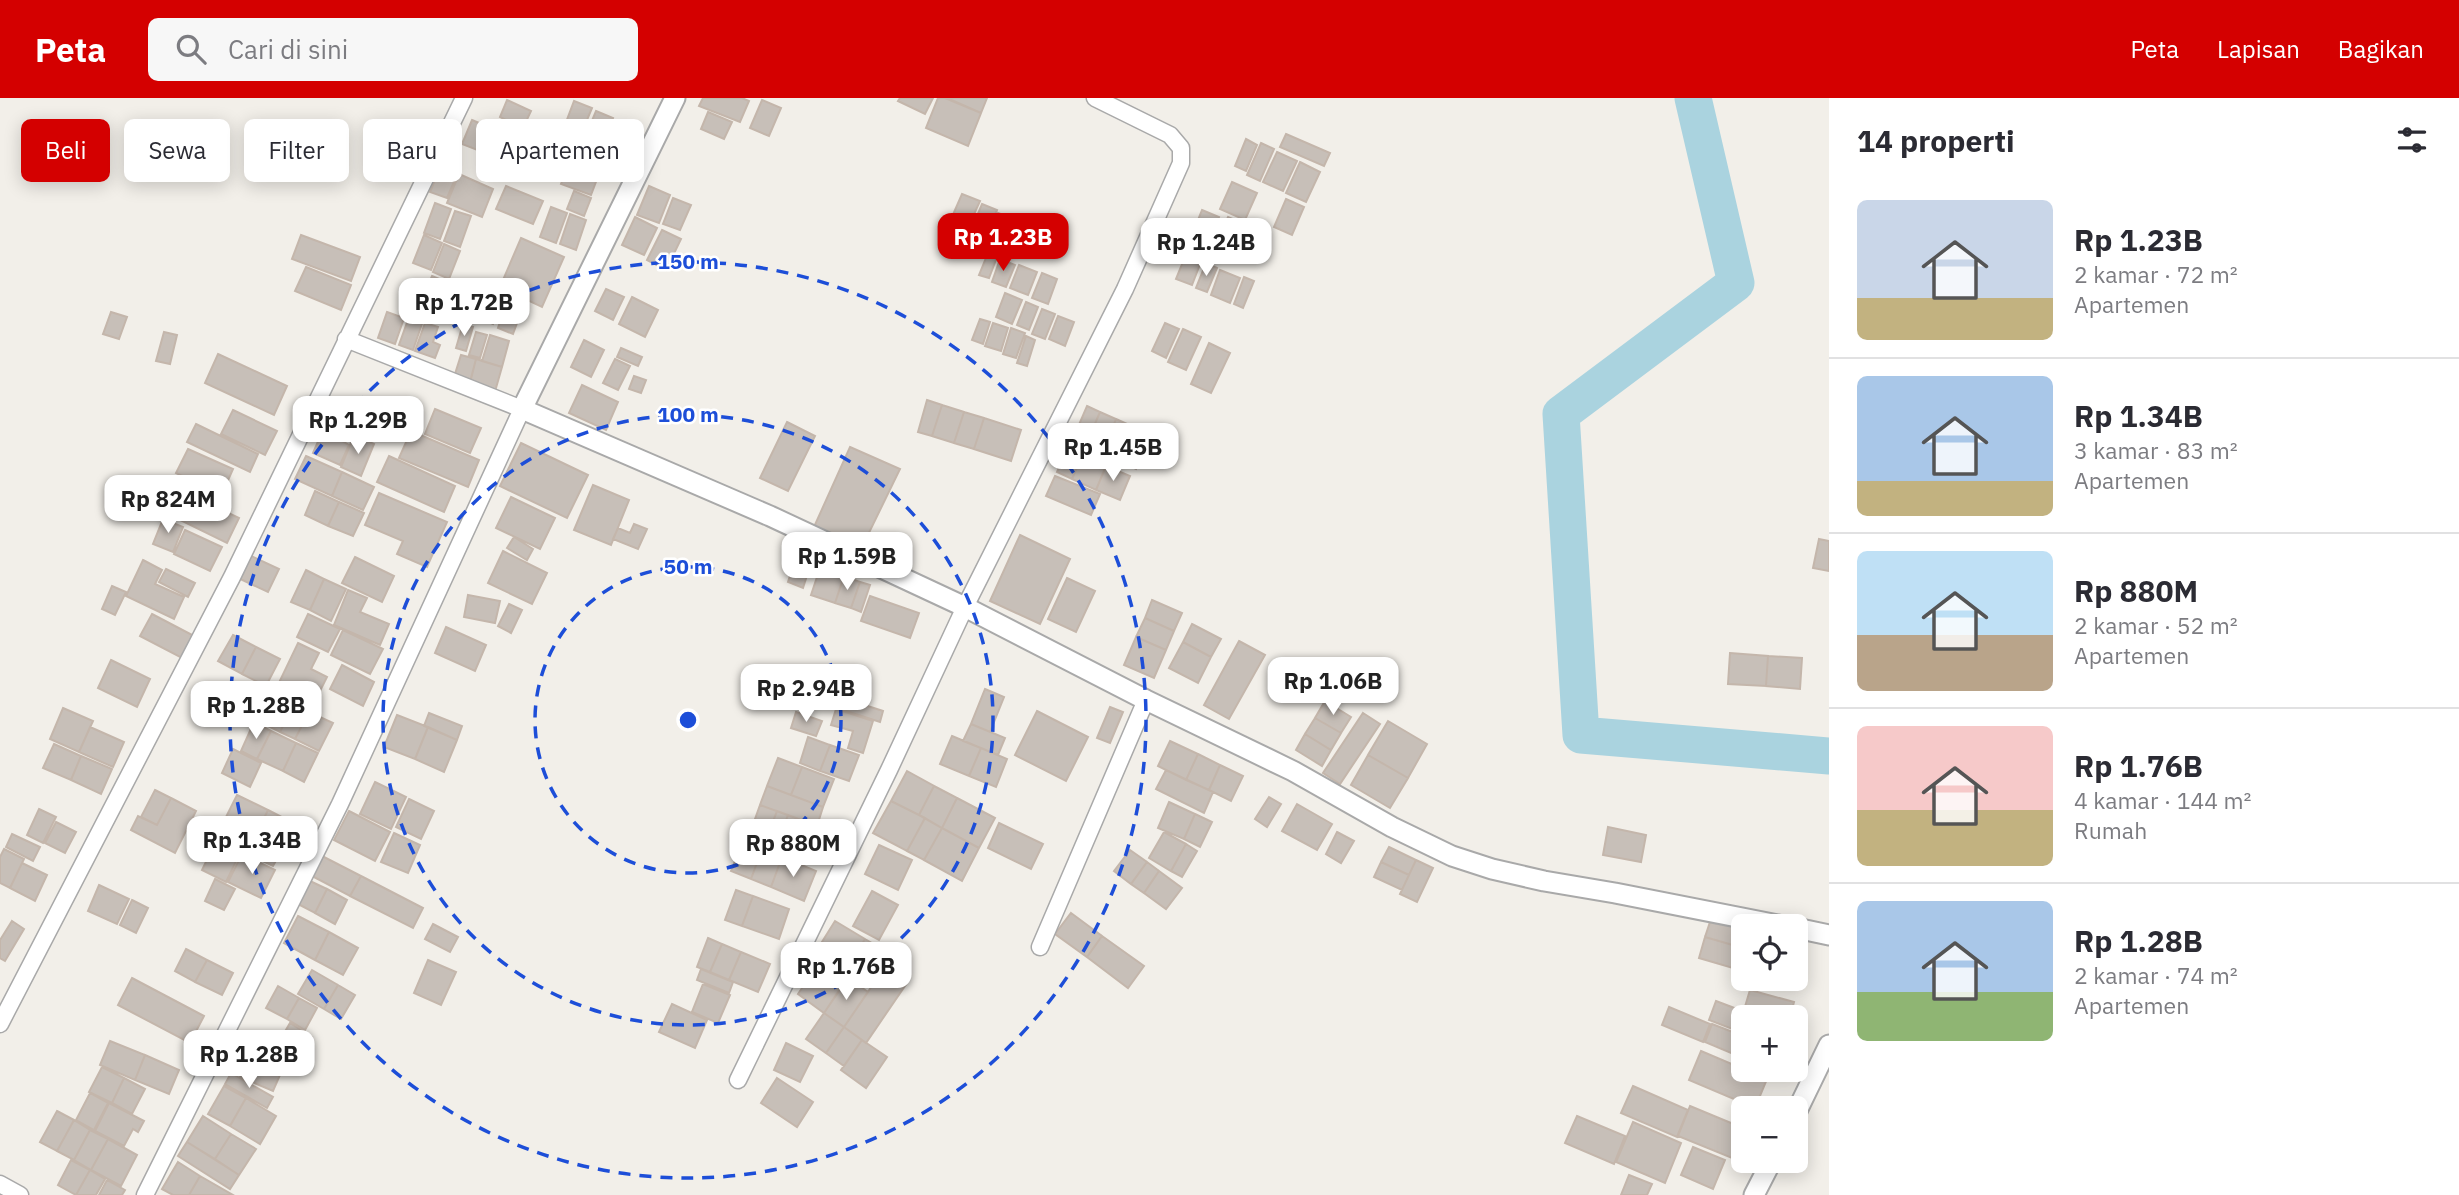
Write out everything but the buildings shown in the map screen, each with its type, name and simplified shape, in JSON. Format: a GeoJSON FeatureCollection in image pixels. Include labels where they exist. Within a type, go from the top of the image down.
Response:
{"type":"FeatureCollection","features":[{"type":"Feature","properties":{"kind":"street"},"geometry":{"type":"LineString","coordinates":[[0,1024],[232,577],[464,98]]}},
{"type":"Feature","properties":{"kind":"street"},"geometry":{"type":"LineString","coordinates":[[145,1195],[340,804],[522,409],[675,98]]}},
{"type":"Feature","properties":{"kind":"street"},"geometry":{"type":"LineString","coordinates":[[738,1080],[889,770],[964,607],[1125,289],[1181,163],[1181,148],[1170,135],[1095,98]]}},
{"type":"Feature","properties":{"kind":"street"},"geometry":{"type":"LineString","coordinates":[[346,339],[522,409],[770,516],[964,607],[1293,771],[1392,827],[1452,856],[1544,881],[1731,915]]}},
{"type":"Feature","properties":{"kind":"street"},"geometry":{"type":"LineString","coordinates":[[1040,947],[1146,700]]}},
{"type":"Feature","properties":{"kind":"street"},"geometry":{"type":"LineString","coordinates":[[1808,931],[1829,935]]}},
{"type":"Feature","properties":{"kind":"street"},"geometry":{"type":"LineString","coordinates":[[1804,1096],[1829,1045]]}},
{"type":"Feature","properties":{"kind":"street"},"geometry":{"type":"LineString","coordinates":[[1754,1195],[1765,1173]]}},
{"type":"Feature","properties":{"kind":"street"},"geometry":{"type":"LineString","coordinates":[[0,1184],[20,1195]]}},
{"type":"Feature","properties":{"kind":"waterway"},"geometry":{"type":"LineString","coordinates":[[1693,98],[1736,283],[1561,414],[1581,735],[1829,756]]}}]}
